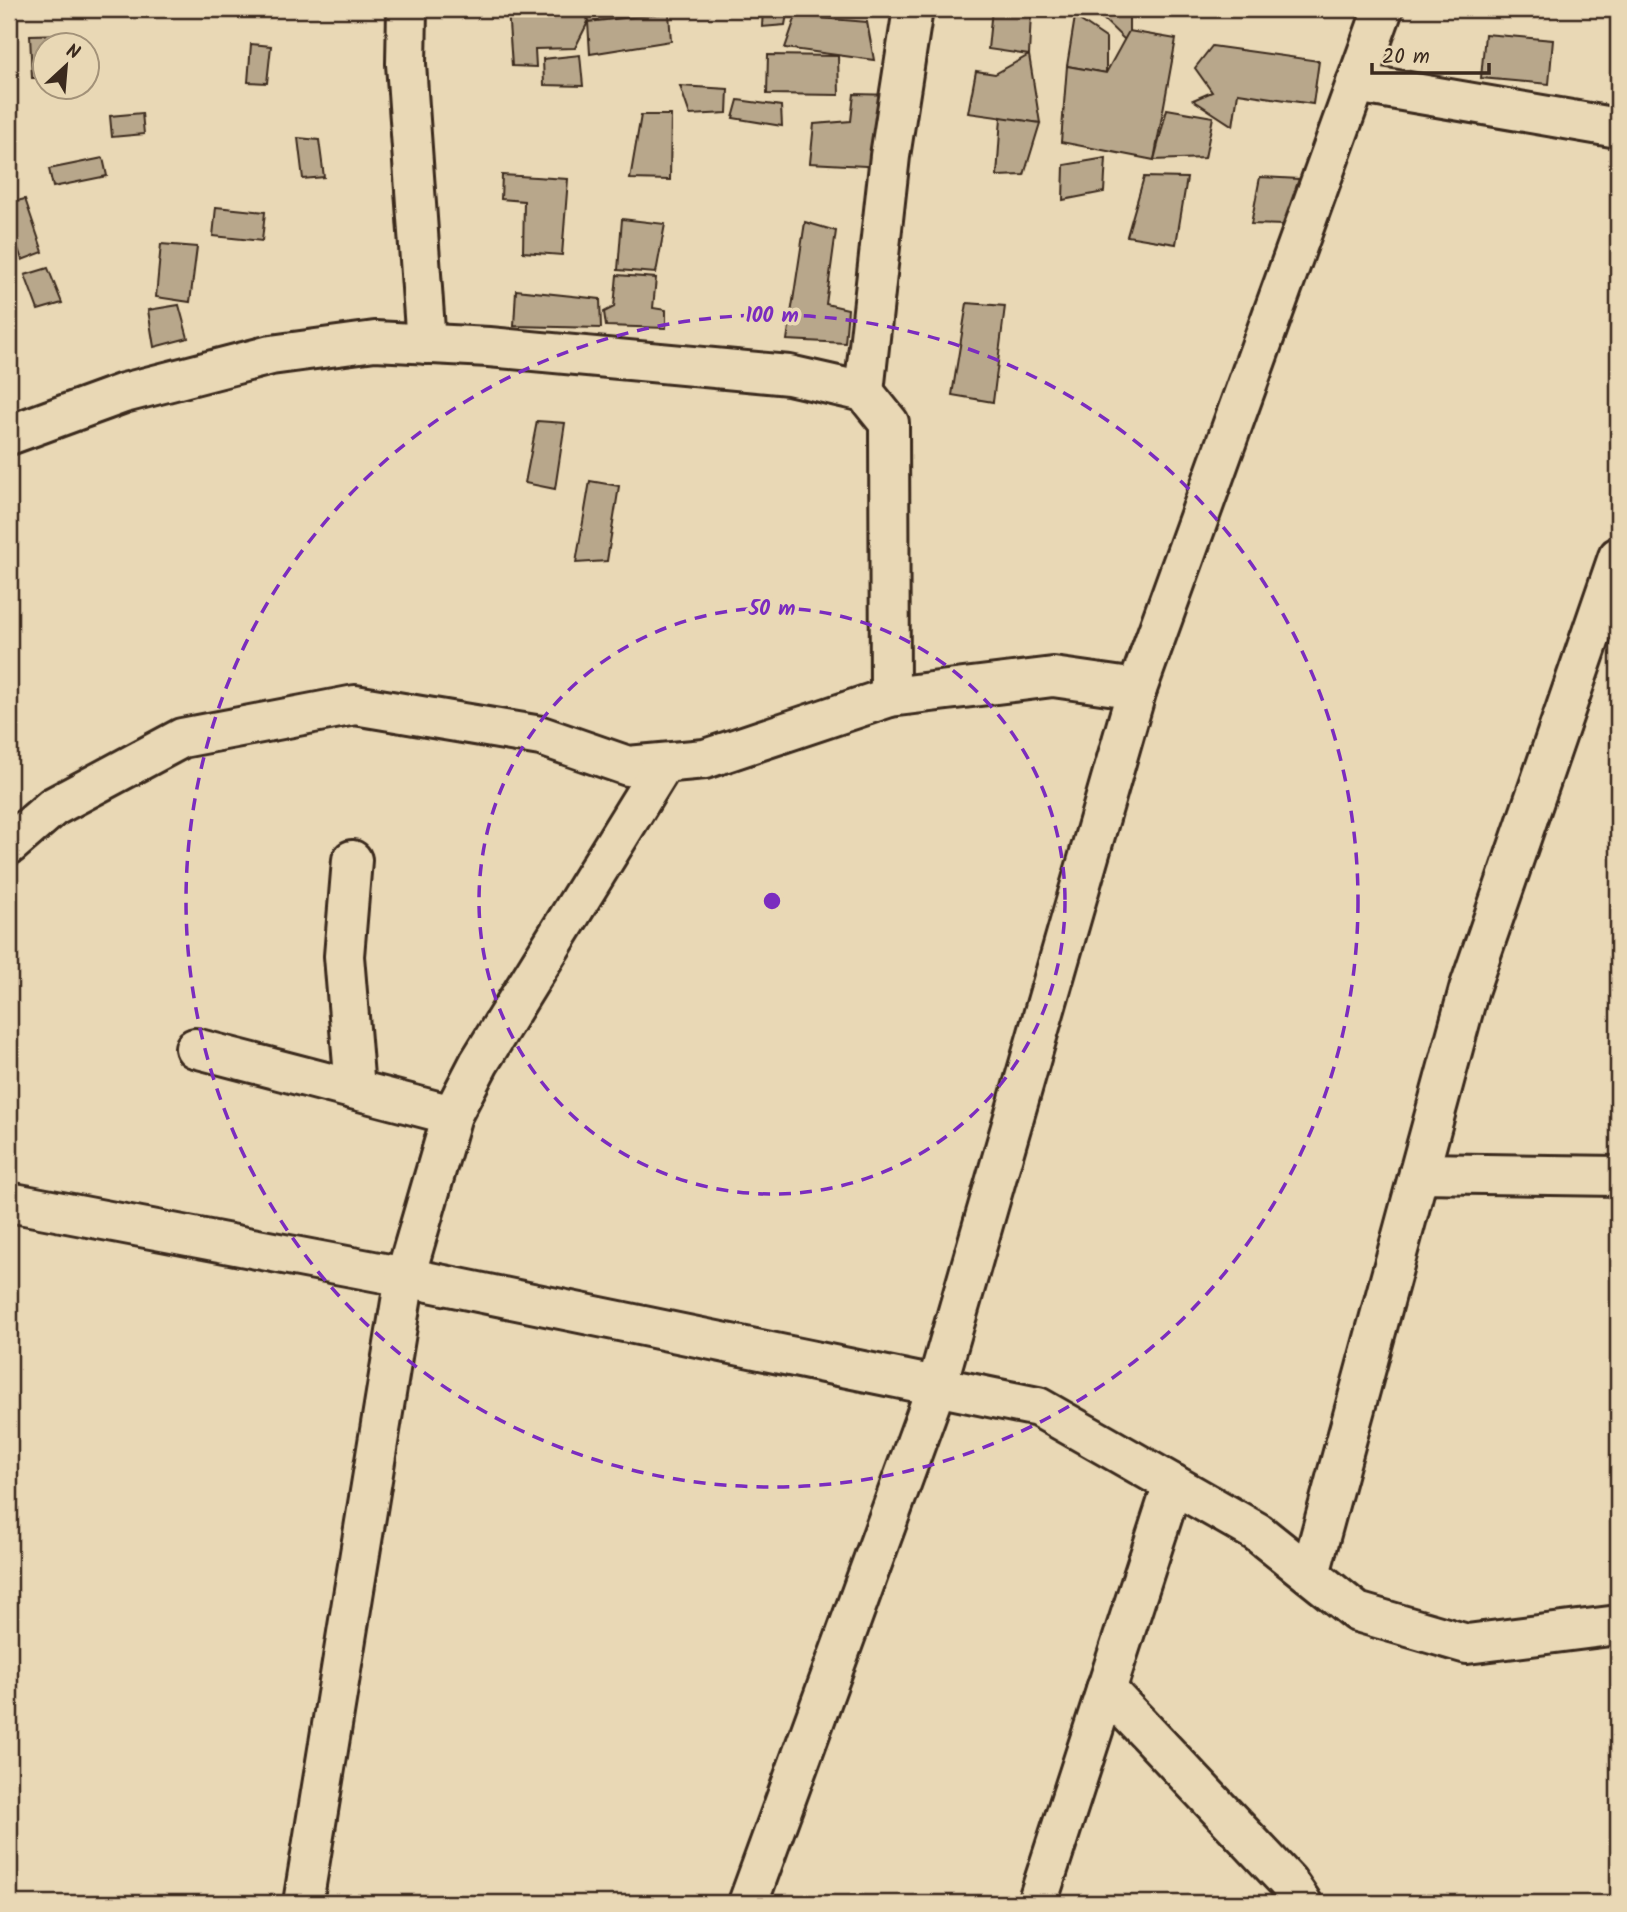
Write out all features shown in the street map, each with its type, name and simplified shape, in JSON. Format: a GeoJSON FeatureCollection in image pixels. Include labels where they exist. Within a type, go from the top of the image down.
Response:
{"type":"FeatureCollection","features":[{"type":"Feature","properties":{"kind":"street"},"geometry":{"type":"LineString","coordinates":[[408,9],[406,64],[426,344]]}},
{"type":"Feature","properties":{"kind":"street"},"geometry":{"type":"LineString","coordinates":[[864,392],[890,156],[913,9]]}},
{"type":"Feature","properties":{"kind":"street"},"geometry":{"type":"LineString","coordinates":[[748,1903],[936,1388],[1137,689],[1383,9]]}},
{"type":"Feature","properties":{"kind":"street"},"geometry":{"type":"LineString","coordinates":[[1356,83],[1618,128]]}},
{"type":"Feature","properties":{"kind":"street"},"geometry":{"type":"LineString","coordinates":[[9,435],[124,393],[271,355],[375,341],[489,347],[789,375],[864,392],[889,423],[890,697]]}},
{"type":"Feature","properties":{"kind":"street"},"geometry":{"type":"LineString","coordinates":[[1310,1574],[1469,989],[1618,557]]}},
{"type":"Feature","properties":{"kind":"street"},"geometry":{"type":"LineString","coordinates":[[9,845],[53,807],[182,738],[355,705],[541,736],[628,766],[705,760],[890,697],[1053,677],[1137,689]]}},
{"type":"Feature","properties":{"kind":"street"},"geometry":{"type":"LineString","coordinates":[[303,1903],[405,1277],[452,1115],[479,1063],[664,763]]}},
{"type":"Feature","properties":{"kind":"street"},"geometry":{"type":"LineString","coordinates":[[352,860],[344,956],[355,1089]]}},
{"type":"Feature","properties":{"kind":"street"},"geometry":{"type":"LineString","coordinates":[[195,1048],[452,1115]]}},
{"type":"Feature","properties":{"kind":"street"},"geometry":{"type":"LineString","coordinates":[[1419,1173],[1618,1176]]}},
{"type":"Feature","properties":{"kind":"street"},"geometry":{"type":"LineString","coordinates":[[9,1202],[405,1277],[936,1388],[1038,1406],[1257,1532],[1357,1612],[1467,1644],[1618,1625]]}},
{"type":"Feature","properties":{"kind":"street"},"geometry":{"type":"LineString","coordinates":[[1037,1903],[1172,1484]]}},
{"type":"Feature","properties":{"kind":"street"},"geometry":{"type":"LineString","coordinates":[[1106,1689],[1287,1881],[1302,1903]]}},
{"type":"Feature","properties":{"kind":"building"},"geometry":{"type":"Polygon","coordinates":[[[508,9],[585,9],[588,22],[575,48],[535,49],[536,67],[512,66],[508,9]]]}},
{"type":"Feature","properties":{"kind":"building"},"geometry":{"type":"Polygon","coordinates":[[[591,9],[669,9],[669,13],[588,22],[591,9]]]}},
{"type":"Feature","properties":{"kind":"building"},"geometry":{"type":"Polygon","coordinates":[[[763,9],[788,9],[785,25],[762,27],[763,9]]]}},
{"type":"Feature","properties":{"kind":"building"},"geometry":{"type":"Polygon","coordinates":[[[992,9],[1031,12],[1029,55],[988,49],[992,9]]]}},
{"type":"Feature","properties":{"kind":"building"},"geometry":{"type":"Polygon","coordinates":[[[1093,9],[1129,9],[1129,44],[1093,9]]]}},
{"type":"Feature","properties":{"kind":"building"},"geometry":{"type":"Polygon","coordinates":[[[669,13],[671,41],[590,54],[588,22],[669,13]]]}},
{"type":"Feature","properties":{"kind":"building"},"geometry":{"type":"Polygon","coordinates":[[[796,16],[867,22],[874,60],[785,48],[796,16]]]}},
{"type":"Feature","properties":{"kind":"building"},"geometry":{"type":"Polygon","coordinates":[[[1075,17],[1106,38],[1106,73],[1067,66],[1075,17]]]}},
{"type":"Feature","properties":{"kind":"building"},"geometry":{"type":"Polygon","coordinates":[[[1129,31],[1176,39],[1154,160],[1061,142],[1067,66],[1106,73],[1129,31]]]}},
{"type":"Feature","properties":{"kind":"building"},"geometry":{"type":"Polygon","coordinates":[[[1485,34],[1553,40],[1549,84],[1481,78],[1485,34]]]}},
{"type":"Feature","properties":{"kind":"building"},"geometry":{"type":"Polygon","coordinates":[[[30,35],[32,35],[32,78],[30,35]]]}},
{"type":"Feature","properties":{"kind":"building"},"geometry":{"type":"Polygon","coordinates":[[[251,44],[271,46],[267,83],[248,82],[251,44]]]}},
{"type":"Feature","properties":{"kind":"building"},"geometry":{"type":"Polygon","coordinates":[[[1212,46],[1319,61],[1313,104],[1238,93],[1233,126],[1193,100],[1212,92],[1195,68],[1212,46]]]}},
{"type":"Feature","properties":{"kind":"building"},"geometry":{"type":"Polygon","coordinates":[[[580,55],[583,86],[544,85],[543,59],[580,55]]]}},
{"type":"Feature","properties":{"kind":"building"},"geometry":{"type":"Polygon","coordinates":[[[768,55],[838,56],[839,95],[767,94],[768,55]]]}},
{"type":"Feature","properties":{"kind":"building"},"geometry":{"type":"Polygon","coordinates":[[[1029,55],[1040,123],[968,113],[976,71],[995,74],[1029,55]]]}},
{"type":"Feature","properties":{"kind":"building"},"geometry":{"type":"Polygon","coordinates":[[[680,86],[728,89],[727,113],[690,115],[680,86]]]}},
{"type":"Feature","properties":{"kind":"building"},"geometry":{"type":"Polygon","coordinates":[[[854,94],[896,95],[884,167],[810,163],[814,124],[851,121],[854,94]]]}},
{"type":"Feature","properties":{"kind":"building"},"geometry":{"type":"Polygon","coordinates":[[[738,100],[781,106],[782,126],[733,118],[738,100]]]}},
{"type":"Feature","properties":{"kind":"building"},"geometry":{"type":"Polygon","coordinates":[[[1167,109],[1213,117],[1205,158],[1154,160],[1167,109]]]}},
{"type":"Feature","properties":{"kind":"building"},"geometry":{"type":"Polygon","coordinates":[[[142,113],[144,134],[112,137],[110,116],[142,113]]]}},
{"type":"Feature","properties":{"kind":"building"},"geometry":{"type":"Polygon","coordinates":[[[641,115],[671,115],[670,180],[630,179],[641,115]]]}},
{"type":"Feature","properties":{"kind":"building"},"geometry":{"type":"Polygon","coordinates":[[[1001,117],[1040,123],[1024,175],[997,176],[1001,117]]]}},
{"type":"Feature","properties":{"kind":"building"},"geometry":{"type":"Polygon","coordinates":[[[298,138],[319,140],[324,177],[303,179],[298,138]]]}},
{"type":"Feature","properties":{"kind":"building"},"geometry":{"type":"Polygon","coordinates":[[[103,158],[107,176],[53,187],[49,169],[103,158]]]}},
{"type":"Feature","properties":{"kind":"building"},"geometry":{"type":"Polygon","coordinates":[[[1106,158],[1104,192],[1063,200],[1064,165],[1106,158]]]}},
{"type":"Feature","properties":{"kind":"building"},"geometry":{"type":"Polygon","coordinates":[[[502,175],[568,179],[562,255],[523,252],[524,201],[501,199],[502,175]]]}},
{"type":"Feature","properties":{"kind":"building"},"geometry":{"type":"Polygon","coordinates":[[[1144,177],[1187,178],[1176,244],[1127,236],[1144,177]]]}},
{"type":"Feature","properties":{"kind":"building"},"geometry":{"type":"Polygon","coordinates":[[[1260,177],[1299,179],[1284,225],[1251,224],[1260,177]]]}},
{"type":"Feature","properties":{"kind":"building"},"geometry":{"type":"Polygon","coordinates":[[[25,199],[43,252],[22,260],[9,222],[9,203],[25,199]]]}},
{"type":"Feature","properties":{"kind":"building"},"geometry":{"type":"Polygon","coordinates":[[[216,207],[265,212],[262,241],[213,236],[216,207]]]}},
{"type":"Feature","properties":{"kind":"building"},"geometry":{"type":"Polygon","coordinates":[[[622,219],[665,224],[656,273],[618,270],[622,219]]]}},
{"type":"Feature","properties":{"kind":"building"},"geometry":{"type":"Polygon","coordinates":[[[805,222],[836,231],[826,304],[848,309],[845,343],[787,340],[805,222]]]}},
{"type":"Feature","properties":{"kind":"building"},"geometry":{"type":"Polygon","coordinates":[[[161,244],[197,247],[190,302],[156,297],[161,244]]]}},
{"type":"Feature","properties":{"kind":"building"},"geometry":{"type":"Polygon","coordinates":[[[48,268],[62,303],[38,310],[25,275],[48,268]]]}},
{"type":"Feature","properties":{"kind":"building"},"geometry":{"type":"Polygon","coordinates":[[[617,275],[656,278],[653,308],[666,310],[666,328],[606,326],[604,312],[614,307],[617,275]]]}},
{"type":"Feature","properties":{"kind":"building"},"geometry":{"type":"Polygon","coordinates":[[[516,290],[600,299],[601,328],[514,326],[516,290]]]}},
{"type":"Feature","properties":{"kind":"building"},"geometry":{"type":"Polygon","coordinates":[[[967,303],[1005,306],[993,402],[952,395],[967,303]]]}},
{"type":"Feature","properties":{"kind":"building"},"geometry":{"type":"Polygon","coordinates":[[[179,305],[188,338],[154,347],[148,310],[179,305]]]}},
{"type":"Feature","properties":{"kind":"building"},"geometry":{"type":"Polygon","coordinates":[[[537,421],[565,423],[555,489],[525,483],[537,421]]]}},
{"type":"Feature","properties":{"kind":"building"},"geometry":{"type":"Polygon","coordinates":[[[590,481],[619,486],[607,561],[576,563],[590,481]]]}}]}
